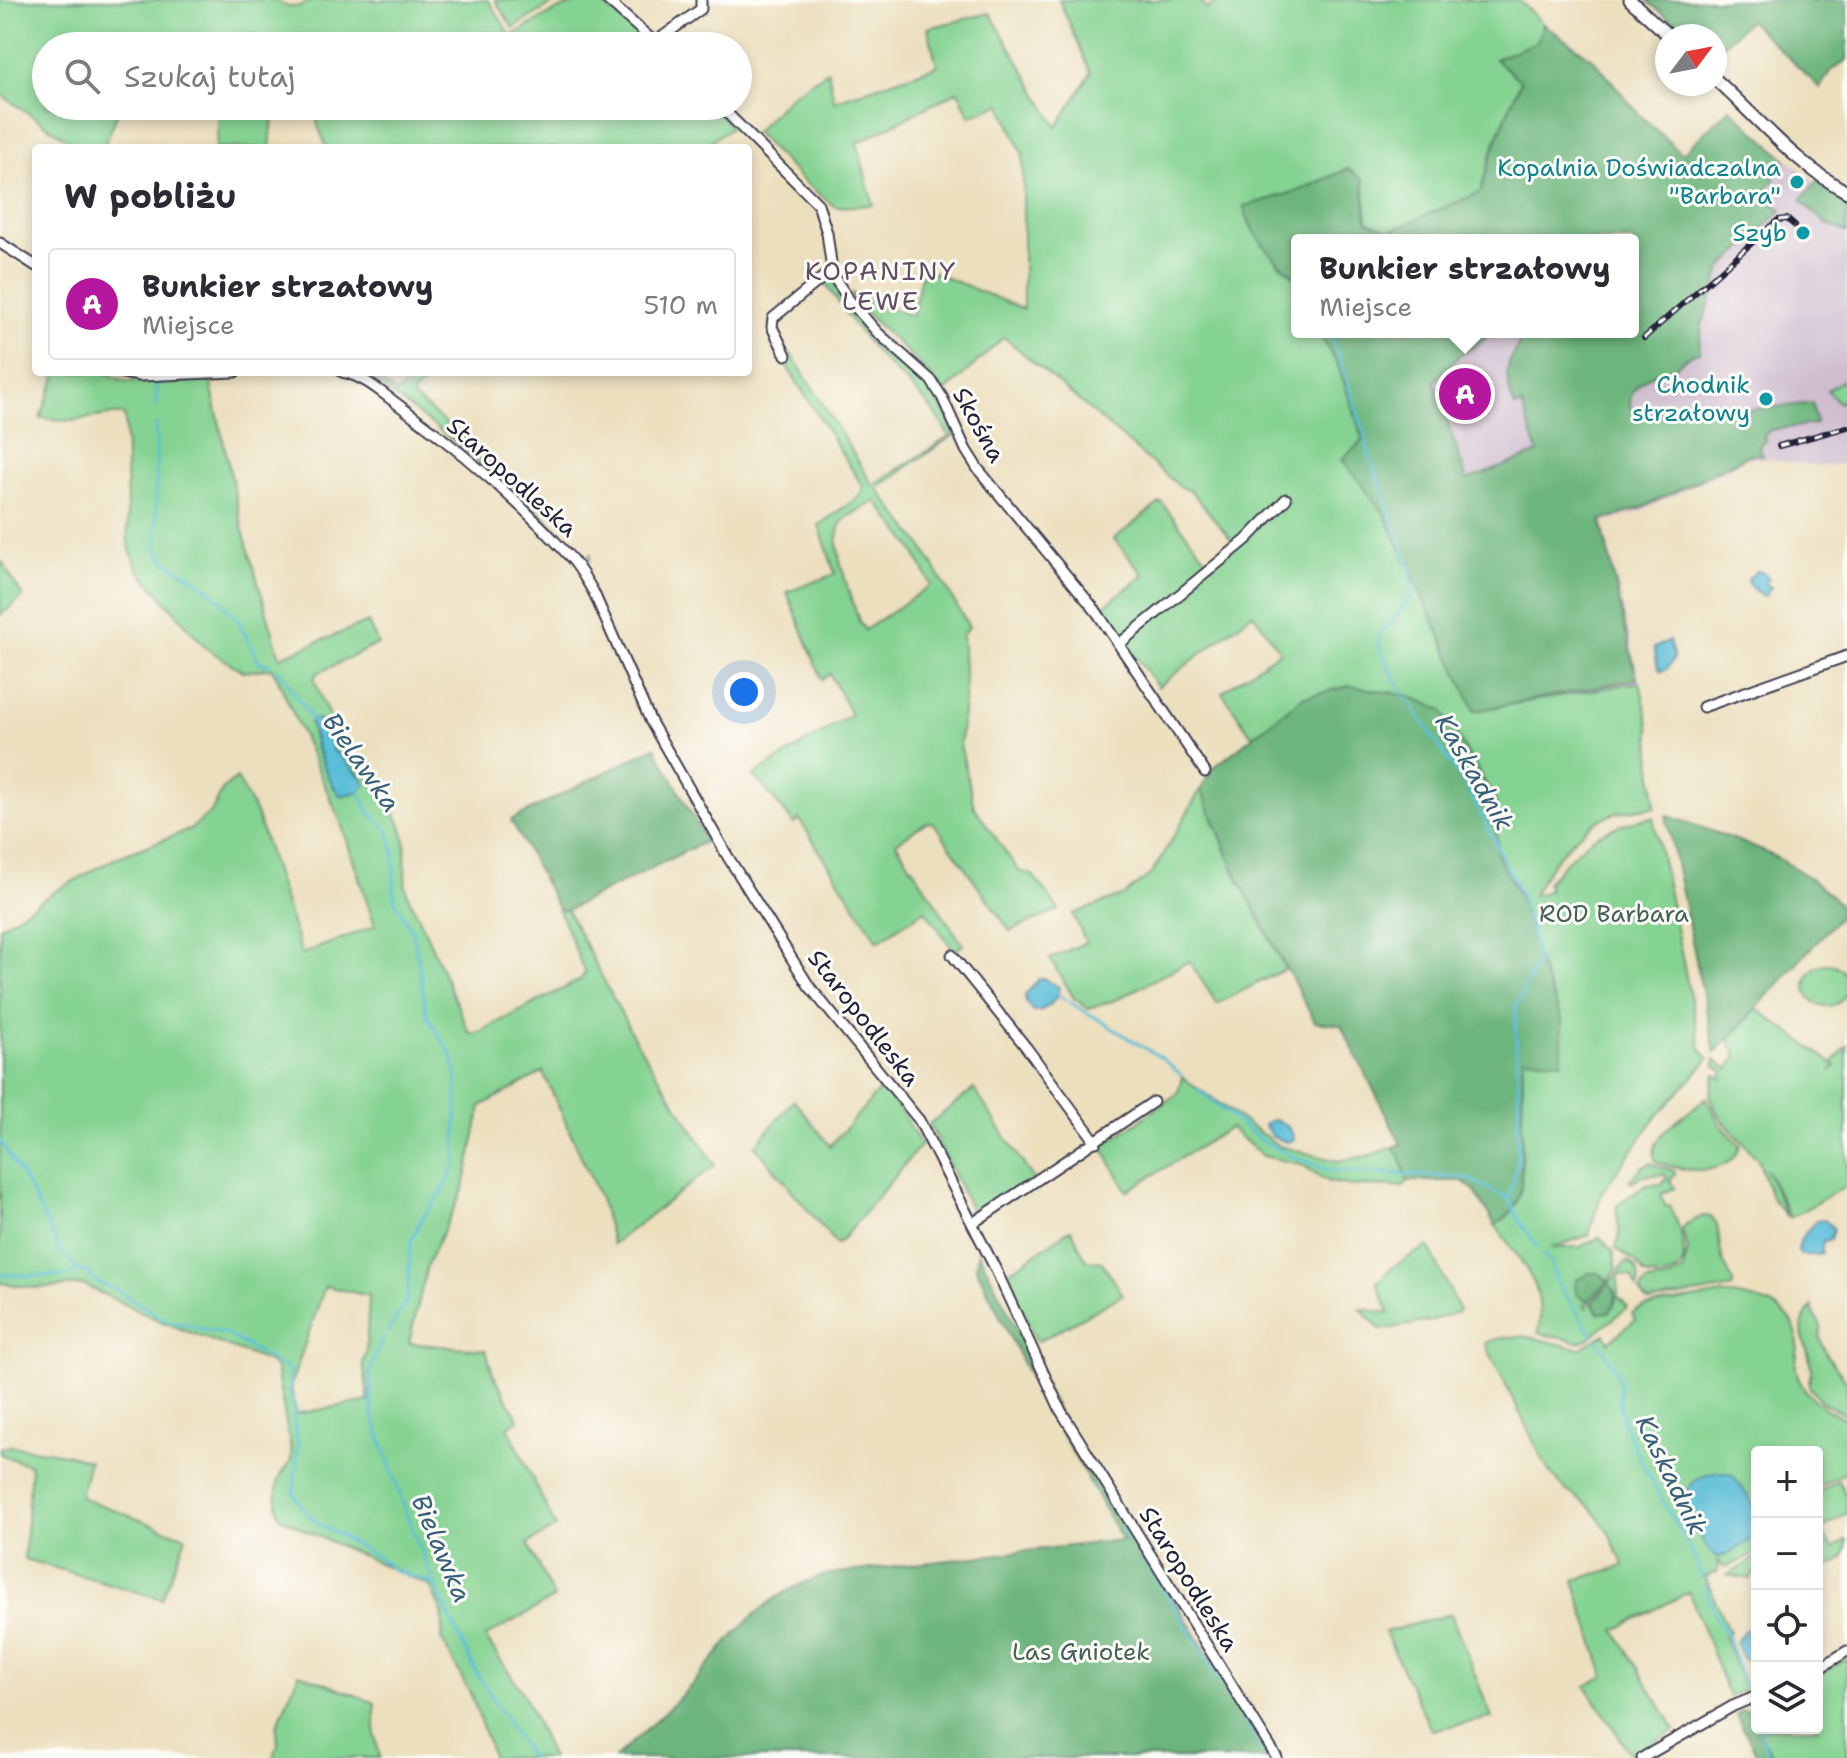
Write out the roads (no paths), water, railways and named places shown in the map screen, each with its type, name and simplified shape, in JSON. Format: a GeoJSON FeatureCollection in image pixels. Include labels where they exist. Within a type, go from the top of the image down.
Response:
{"type":"FeatureCollection","features":[{"type":"Feature","properties":{"kind":"street"},"geometry":{"type":"LineString","coordinates":[[607,0],[643,32]]}},
{"type":"Feature","properties":{"kind":"street"},"geometry":{"type":"LineString","coordinates":[[672,32],[701,9],[701,0]]}},
{"type":"Feature","properties":{"kind":"street"},"geometry":{"type":"LineString","coordinates":[[1630,0],[1656,24]]}},
{"type":"Feature","properties":{"kind":"street"},"geometry":{"type":"LineString","coordinates":[[1727,90],[1788,148],[1847,192]]}},
{"type":"Feature","properties":{"kind":"street","name":"Skośna"},"geometry":{"type":"LineString","coordinates":[[734,120],[818,204],[827,233],[832,270],[850,301],[877,332],[931,380],[978,469],[1096,611],[1205,772]]}},
{"type":"Feature","properties":{"kind":"street"},"geometry":{"type":"LineString","coordinates":[[0,243],[32,263]]}},
{"type":"Feature","properties":{"kind":"street"},"geometry":{"type":"LineString","coordinates":[[786,355],[772,327],[773,318],[832,270]]}},
{"type":"Feature","properties":{"kind":"street","name":"Staropodleska"},"geometry":{"type":"LineString","coordinates":[[353,376],[427,426],[478,469],[571,558],[593,591],[651,722],[728,857],[809,986],[919,1120],[973,1223],[1061,1411],[1277,1758]]}},
{"type":"Feature","properties":{"kind":"street"},"geometry":{"type":"LineString","coordinates":[[1119,644],[1246,540],[1286,499]]}},
{"type":"Feature","properties":{"kind":"street"},"geometry":{"type":"LineString","coordinates":[[1703,707],[1847,656]]}},
{"type":"Feature","properties":{"kind":"street"},"geometry":{"type":"LineString","coordinates":[[952,955],[1026,1047],[1096,1142]]}},
{"type":"Feature","properties":{"kind":"street"},"geometry":{"type":"LineString","coordinates":[[973,1223],[1153,1102]]}},
{"type":"Feature","properties":{"kind":"street"},"geometry":{"type":"LineString","coordinates":[[1823,1666],[1847,1651]]}},
{"type":"Feature","properties":{"kind":"street"},"geometry":{"type":"LineString","coordinates":[[1642,1758],[1751,1698]]}},
{"type":"Feature","properties":{"kind":"water"},"geometry":{"type":"Polygon","coordinates":[[[1756,571],[1769,578],[1765,583],[1771,587],[1765,596],[1749,585],[1748,579],[1756,571]]]}},
{"type":"Feature","properties":{"kind":"water"},"geometry":{"type":"Polygon","coordinates":[[[1669,641],[1674,658],[1667,669],[1661,671],[1654,648],[1669,641]]]}},
{"type":"Feature","properties":{"kind":"water"},"geometry":{"type":"Polygon","coordinates":[[[318,719],[333,742],[332,751],[340,755],[366,783],[360,791],[341,796],[330,780],[310,722],[318,719]]]}},
{"type":"Feature","properties":{"kind":"water"},"geometry":{"type":"Polygon","coordinates":[[[1039,979],[1059,987],[1054,1001],[1047,1007],[1033,1011],[1026,1003],[1025,995],[1039,979]]]}},
{"type":"Feature","properties":{"kind":"water"},"geometry":{"type":"Polygon","coordinates":[[[1272,1120],[1288,1128],[1293,1140],[1287,1142],[1273,1137],[1264,1125],[1272,1120]]]}},
{"type":"Feature","properties":{"kind":"water"},"geometry":{"type":"Polygon","coordinates":[[[1824,1219],[1833,1228],[1830,1240],[1822,1243],[1822,1253],[1801,1255],[1798,1250],[1801,1239],[1816,1220],[1824,1219]]]}},
{"type":"Feature","properties":{"kind":"water"},"geometry":{"type":"Polygon","coordinates":[[[1718,1472],[1732,1475],[1751,1502],[1751,1539],[1727,1555],[1717,1557],[1705,1545],[1697,1530],[1688,1500],[1694,1482],[1718,1472]]]}},
{"type":"Feature","properties":{"kind":"water"},"geometry":{"type":"Polygon","coordinates":[[[1751,1627],[1751,1656],[1746,1660],[1742,1658],[1736,1642],[1751,1627]]]}},
{"type":"Feature","properties":{"kind":"waterway","name":"Kaskadnik"},"geometry":{"type":"LineString","coordinates":[[1332,338],[1410,570],[1412,596],[1379,636],[1379,647],[1399,686],[1471,794],[1521,894],[1534,941],[1537,963],[1515,1008],[1519,1101],[1517,1165],[1509,1199],[1537,1246]]}},
{"type":"Feature","properties":{"kind":"waterway","name":"Bielawka"},"geometry":{"type":"LineString","coordinates":[[156,406],[157,383]]}},
{"type":"Feature","properties":{"kind":"waterway","name":"Bielawka"},"geometry":{"type":"LineString","coordinates":[[156,424],[156,549],[167,562],[202,584],[220,600],[239,622],[259,662],[271,665]]}},
{"type":"Feature","properties":{"kind":"waterway","name":"Bielawka"},"geometry":{"type":"LineString","coordinates":[[278,669],[314,722]]}},
{"type":"Feature","properties":{"kind":"waterway","name":"Bielawka"},"geometry":{"type":"LineString","coordinates":[[358,787],[367,810],[388,830],[394,852],[394,899],[414,935],[427,1016],[452,1056],[457,1077],[456,1164],[445,1188],[420,1221],[411,1241],[407,1299],[388,1332]]}},
{"type":"Feature","properties":{"kind":"waterway"},"geometry":{"type":"LineString","coordinates":[[1058,995],[1163,1059],[1181,1075]]}},
{"type":"Feature","properties":{"kind":"waterway"},"geometry":{"type":"LineString","coordinates":[[1197,1089],[1261,1140],[1289,1155],[1329,1170],[1467,1178],[1507,1198]]}},
{"type":"Feature","properties":{"kind":"waterway"},"geometry":{"type":"LineString","coordinates":[[0,1141],[29,1188],[60,1250],[78,1271],[87,1271],[96,1282],[115,1289],[165,1320],[226,1334],[289,1370],[298,1443],[294,1493],[304,1511],[316,1522],[394,1570],[434,1584]]}},
{"type":"Feature","properties":{"kind":"waterway","name":"Kaskadnik"},"geometry":{"type":"LineString","coordinates":[[1543,1254],[1551,1262],[1556,1281],[1592,1334]]}},
{"type":"Feature","properties":{"kind":"waterway"},"geometry":{"type":"LineString","coordinates":[[0,1275],[68,1276],[78,1271]]}},
{"type":"Feature","properties":{"kind":"waterway","name":"Bielawka"},"geometry":{"type":"LineString","coordinates":[[383,1338],[370,1370],[372,1413],[406,1513],[437,1591],[476,1672],[530,1758]]}},
{"type":"Feature","properties":{"kind":"waterway","name":"Kaskadnik"},"geometry":{"type":"LineString","coordinates":[[1598,1341],[1616,1370],[1621,1387],[1619,1399],[1623,1420],[1638,1456],[1697,1562],[1702,1578]]}},
{"type":"Feature","properties":{"kind":"waterway"},"geometry":{"type":"LineString","coordinates":[[1121,1528],[1162,1587],[1268,1758]]}},
{"type":"Feature","properties":{"kind":"waterway","name":"Kaskadnik"},"geometry":{"type":"LineString","coordinates":[[1705,1585],[1725,1633]]}},
{"type":"Feature","properties":{"kind":"waterway","name":"Kaskadnik"},"geometry":{"type":"LineString","coordinates":[[1727,1635],[1745,1688]]}},
{"type":"Feature","properties":{"kind":"waterway","name":"Kaskadnik"},"geometry":{"type":"LineString","coordinates":[[1762,1734],[1768,1758]]}},
{"type":"Feature","properties":{"kind":"railway"},"geometry":{"type":"LineString","coordinates":[[1644,338],[1778,220],[1787,219],[1795,226]]}},
{"type":"Feature","properties":{"kind":"railway"},"geometry":{"type":"LineString","coordinates":[[1779,446],[1847,427]]}},
{"type":"Feature","properties":{"kind":"place","name":"Kopalnia Doświadczalna \"Barbara\""},"geometry":{"type":"Point","coordinates":[1797,182]}},
{"type":"Feature","properties":{"kind":"place","name":"Szyb"},"geometry":{"type":"Point","coordinates":[1803,233]}},
{"type":"Feature","properties":{"kind":"place","name":"Bunkier strzałowy"},"geometry":{"type":"Point","coordinates":[1465,394]}},
{"type":"Feature","properties":{"kind":"place","name":"Chodnik strzałowy"},"geometry":{"type":"Point","coordinates":[1766,399]}},
{"type":"Feature","properties":{"kind":"district","name":"KOPANINY LEWE"},"geometry":{"type":"Point","coordinates":[881,285]}},
{"type":"Feature","properties":{"kind":"park label","name":"ROD Barbara"},"geometry":{"type":"Point","coordinates":[1614,914]}},
{"type":"Feature","properties":{"kind":"park label","name":"Las Gniotek"},"geometry":{"type":"Point","coordinates":[1081,1652]}}]}
